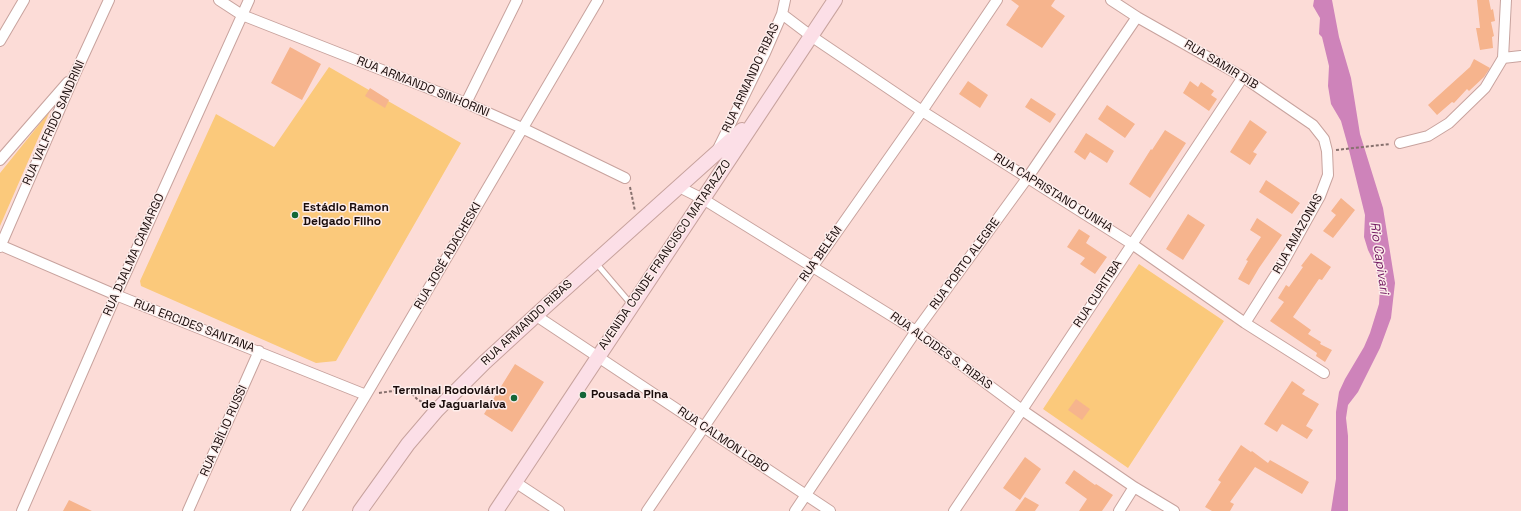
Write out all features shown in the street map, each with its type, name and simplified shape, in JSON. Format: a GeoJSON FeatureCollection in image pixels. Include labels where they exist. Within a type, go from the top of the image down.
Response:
{"type":"FeatureCollection","features":[{"type":"Feature","properties":{"kind":"street"},"geometry":{"type":"LineString","coordinates":[[0,41],[24,0]]}},
{"type":"Feature","properties":{"kind":"street","name":"RUA VALFRIDO SANDRINI"},"geometry":{"type":"LineString","coordinates":[[0,245],[109,0]]}},
{"type":"Feature","properties":{"kind":"street","name":"RUA ARMANDO SINHORINI"},"geometry":{"type":"LineString","coordinates":[[220,0],[242,15],[466,103],[626,178]]}},
{"type":"Feature","properties":{"kind":"street","name":"RUA DJALMA CAMARGO"},"geometry":{"type":"LineString","coordinates":[[22,511],[116,295],[249,0]]}},
{"type":"Feature","properties":{"kind":"street","name":"RUA JOSÉ ADACHESKI"},"geometry":{"type":"LineString","coordinates":[[296,511],[366,395],[598,0]]}},
{"type":"Feature","properties":{"kind":"street","name":"RUA ARMANDO RIBAS"},"geometry":{"type":"LineString","coordinates":[[715,154],[765,53],[782,14],[785,0]]}},
{"type":"Feature","properties":{"kind":"street","name":"AVENIDA CONDE FRANCISCO MATARAZZO"},"geometry":{"type":"LineString","coordinates":[[496,511],[835,0]]}},
{"type":"Feature","properties":{"kind":"street","name":"RUA BELÉM"},"geometry":{"type":"LineString","coordinates":[[647,511],[812,266],[922,111],[997,0]]}},
{"type":"Feature","properties":{"kind":"street","name":"RUA SAMIR DIB"},"geometry":{"type":"LineString","coordinates":[[1111,0],[1137,17],[1243,77],[1313,125],[1324,139]]}},
{"type":"Feature","properties":{"kind":"street"},"geometry":{"type":"LineString","coordinates":[[1400,142],[1428,136],[1449,123],[1485,88],[1503,58],[1506,0]]}},
{"type":"Feature","properties":{"kind":"street"},"geometry":{"type":"LineString","coordinates":[[466,103],[513,1]]}},
{"type":"Feature","properties":{"kind":"street","name":"RUA CAPRISTANO CUNHA"},"geometry":{"type":"LineString","coordinates":[[782,14],[811,36],[922,111],[1132,244],[1245,322],[1324,373]]}},
{"type":"Feature","properties":{"kind":"street","name":"RUA PORTO ALEGRE"},"geometry":{"type":"LineString","coordinates":[[795,511],[916,331],[1028,177],[1137,17]]}},
{"type":"Feature","properties":{"kind":"street"},"geometry":{"type":"LineString","coordinates":[[1503,58],[1521,56]]}},
{"type":"Feature","properties":{"kind":"street"},"geometry":{"type":"LineString","coordinates":[[0,160],[75,74]]}},
{"type":"Feature","properties":{"kind":"street","name":"RUA CURITIBA"},"geometry":{"type":"LineString","coordinates":[[954,511],[1243,77]]}},
{"type":"Feature","properties":{"kind":"street","name":"RUA ARMANDO RIBAS"},"geometry":{"type":"LineString","coordinates":[[360,511],[408,444],[437,410],[485,362],[535,315],[758,116]]}},
{"type":"Feature","properties":{"kind":"street","name":"RUA AMAZONAS"},"geometry":{"type":"LineString","coordinates":[[1245,322],[1280,268],[1320,196],[1328,175],[1328,156],[1324,139]]}},
{"type":"Feature","properties":{"kind":"street","name":"RUA ALCIDES S. RIBAS"},"geometry":{"type":"LineString","coordinates":[[679,187],[703,199],[916,331],[1022,410],[1134,487],[1174,511]]}},
{"type":"Feature","properties":{"kind":"street","name":"RUA ERCIDES SANTANA"},"geometry":{"type":"LineString","coordinates":[[0,245],[116,295],[366,395]]}},
{"type":"Feature","properties":{"kind":"street","name":"RUA CALMON LOBO"},"geometry":{"type":"LineString","coordinates":[[535,315],[830,511]]}},
{"type":"Feature","properties":{"kind":"street","name":"RUA ABÍLIO RUSSI"},"geometry":{"type":"LineString","coordinates":[[188,511],[259,351]]}},
{"type":"Feature","properties":{"kind":"street"},"geometry":{"type":"LineString","coordinates":[[515,482],[560,511]]}},
{"type":"Feature","properties":{"kind":"street"},"geometry":{"type":"LineString","coordinates":[[1119,511],[1134,487]]}},
{"type":"Feature","properties":{"kind":"lane"},"geometry":{"type":"LineString","coordinates":[[594,262],[632,305]]}},
{"type":"Feature","properties":{"kind":"path"},"geometry":{"type":"LineString","coordinates":[[1347,149],[1383,145]]}},
{"type":"Feature","properties":{"kind":"path"},"geometry":{"type":"LineString","coordinates":[[626,178],[638,224]]}},
{"type":"Feature","properties":{"kind":"path"},"geometry":{"type":"LineString","coordinates":[[366,395],[407,389],[418,400],[437,410]]}},
{"type":"Feature","properties":{"kind":"shaded area","name":"Estádio Ramon Delgado Filho"},"geometry":{"type":"Polygon","coordinates":[[[329,67],[461,143],[336,361],[316,363],[141,286],[140,281],[216,114],[274,147],[329,67]]]}},
{"type":"Feature","properties":{"kind":"shaded area"},"geometry":{"type":"Polygon","coordinates":[[[50,111],[0,226],[0,173],[50,111]]]}},
{"type":"Feature","properties":{"kind":"shaded area"},"geometry":{"type":"Polygon","coordinates":[[[1139,264],[1224,321],[1128,468],[1043,409],[1139,264]]]}},
{"type":"Feature","properties":{"kind":"water","name":"Rio Capivari"},"geometry":{"type":"Polygon","coordinates":[[[1314,0],[1332,0],[1339,37],[1351,78],[1360,134],[1383,208],[1395,283],[1391,318],[1380,348],[1358,392],[1348,405],[1346,418],[1348,436],[1348,511],[1331,511],[1336,479],[1336,412],[1339,392],[1364,347],[1370,333],[1379,304],[1380,288],[1375,264],[1368,250],[1364,237],[1365,215],[1348,146],[1341,121],[1331,104],[1328,86],[1329,66],[1322,37],[1319,34],[1320,18],[1313,6],[1314,0]]]}},
{"type":"Feature","properties":{"kind":"building"},"geometry":{"type":"Polygon","coordinates":[[[1011,0],[1055,0],[1051,6],[1065,16],[1042,48],[1006,25],[1019,6],[1011,0]]]}},
{"type":"Feature","properties":{"kind":"building"},"geometry":{"type":"Polygon","coordinates":[[[1477,0],[1489,0],[1491,10],[1493,9],[1495,21],[1491,22],[1494,36],[1492,37],[1493,48],[1480,50],[1476,28],[1480,28],[1477,0]]]}},
{"type":"Feature","properties":{"kind":"building"},"geometry":{"type":"Polygon","coordinates":[[[290,47],[321,64],[302,100],[271,83],[290,47]]]}},
{"type":"Feature","properties":{"kind":"building"},"geometry":{"type":"Polygon","coordinates":[[[1474,59],[1490,68],[1484,77],[1469,91],[1467,89],[1454,103],[1452,102],[1437,115],[1428,105],[1470,67],[1474,59]]]}},
{"type":"Feature","properties":{"kind":"building"},"geometry":{"type":"Polygon","coordinates":[[[968,81],[988,95],[980,108],[959,94],[968,81]]]}},
{"type":"Feature","properties":{"kind":"building"},"geometry":{"type":"Polygon","coordinates":[[[1190,81],[1198,87],[1201,82],[1214,91],[1211,95],[1217,99],[1209,111],[1183,93],[1190,81]]]}},
{"type":"Feature","properties":{"kind":"building"},"geometry":{"type":"Polygon","coordinates":[[[370,88],[389,100],[385,108],[365,96],[370,88]]]}},
{"type":"Feature","properties":{"kind":"building"},"geometry":{"type":"Polygon","coordinates":[[[1031,98],[1056,114],[1050,123],[1025,107],[1031,98]]]}},
{"type":"Feature","properties":{"kind":"building"},"geometry":{"type":"Polygon","coordinates":[[[1107,105],[1135,124],[1125,138],[1098,119],[1107,105]]]}},
{"type":"Feature","properties":{"kind":"building"},"geometry":{"type":"Polygon","coordinates":[[[1250,120],[1267,132],[1253,152],[1257,154],[1250,165],[1230,152],[1250,120]]]}},
{"type":"Feature","properties":{"kind":"building"},"geometry":{"type":"Polygon","coordinates":[[[1165,130],[1186,143],[1150,198],[1129,184],[1165,130]]]}},
{"type":"Feature","properties":{"kind":"building"},"geometry":{"type":"Polygon","coordinates":[[[1086,133],[1114,151],[1107,163],[1090,152],[1085,160],[1074,152],[1086,133]]]}},
{"type":"Feature","properties":{"kind":"building"},"geometry":{"type":"Polygon","coordinates":[[[1266,180],[1300,203],[1292,214],[1259,192],[1266,180]]]}},
{"type":"Feature","properties":{"kind":"building"},"geometry":{"type":"Polygon","coordinates":[[[1341,198],[1355,210],[1333,238],[1323,231],[1336,215],[1331,211],[1341,198]]]}},
{"type":"Feature","properties":{"kind":"building"},"geometry":{"type":"Polygon","coordinates":[[[1188,214],[1205,225],[1183,260],[1166,249],[1188,214]]]}},
{"type":"Feature","properties":{"kind":"building"},"geometry":{"type":"Polygon","coordinates":[[[1257,218],[1282,235],[1249,285],[1238,279],[1248,261],[1246,260],[1261,237],[1250,230],[1257,218]]]}},
{"type":"Feature","properties":{"kind":"building"},"geometry":{"type":"Polygon","coordinates":[[[1079,229],[1090,236],[1086,243],[1107,257],[1095,274],[1080,264],[1085,258],[1067,247],[1079,229]]]}},
{"type":"Feature","properties":{"kind":"building"},"geometry":{"type":"Polygon","coordinates":[[[1311,253],[1331,267],[1322,280],[1319,279],[1293,317],[1311,330],[1308,334],[1321,342],[1320,344],[1332,350],[1325,362],[1316,356],[1317,353],[1270,321],[1284,302],[1278,298],[1286,285],[1289,287],[1303,267],[1301,266],[1311,253]]]}},
{"type":"Feature","properties":{"kind":"building","name":"Terminal Rodoviário de Jaguariaíva"},"geometry":{"type":"Polygon","coordinates":[[[515,364],[544,382],[512,432],[484,414],[515,364]]]}},
{"type":"Feature","properties":{"kind":"building"},"geometry":{"type":"Polygon","coordinates":[[[1292,381],[1305,390],[1302,394],[1319,404],[1306,426],[1313,430],[1307,439],[1282,424],[1277,432],[1264,424],[1292,381]]]}},
{"type":"Feature","properties":{"kind":"building"},"geometry":{"type":"Polygon","coordinates":[[[1076,399],[1090,409],[1082,420],[1068,410],[1076,399]]]}},
{"type":"Feature","properties":{"kind":"building"},"geometry":{"type":"Polygon","coordinates":[[[1241,445],[1268,463],[1270,460],[1309,482],[1302,494],[1255,467],[1230,502],[1234,504],[1230,511],[1212,511],[1205,507],[1221,482],[1218,480],[1241,445]]]}},
{"type":"Feature","properties":{"kind":"building"},"geometry":{"type":"Polygon","coordinates":[[[1025,457],[1041,469],[1020,500],[1003,488],[1025,457]]]}},
{"type":"Feature","properties":{"kind":"building"},"geometry":{"type":"Polygon","coordinates":[[[1074,470],[1095,485],[1096,484],[1113,495],[1102,511],[1079,511],[1087,499],[1065,483],[1074,470]]]}},
{"type":"Feature","properties":{"kind":"building"},"geometry":{"type":"Polygon","coordinates":[[[1025,497],[1039,505],[1035,511],[1015,511],[1025,497]]]}},
{"type":"Feature","properties":{"kind":"building"},"geometry":{"type":"Polygon","coordinates":[[[69,500],[92,511],[63,511],[69,500]]]}},
{"type":"Feature","properties":{"kind":"place","name":"Estádio Ramon Delgado Filho"},"geometry":{"type":"Point","coordinates":[295,215]}},
{"type":"Feature","properties":{"kind":"place","name":"Pousada Pina"},"geometry":{"type":"Point","coordinates":[583,395]}},
{"type":"Feature","properties":{"kind":"place","name":"Terminal Rodoviário de Jaguariaíva"},"geometry":{"type":"Point","coordinates":[514,398]}}]}
